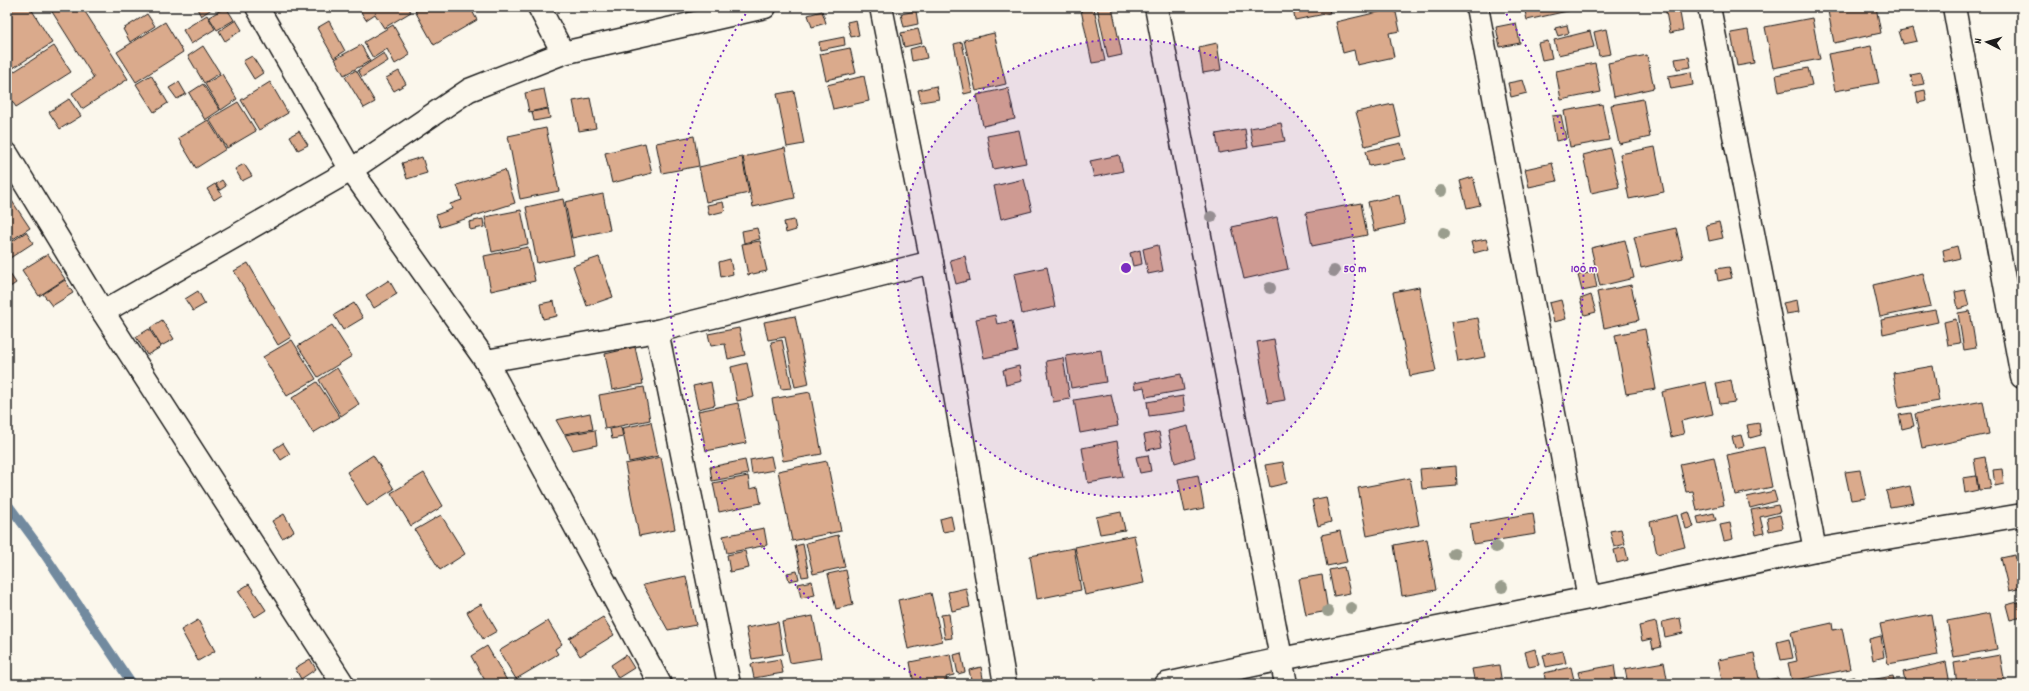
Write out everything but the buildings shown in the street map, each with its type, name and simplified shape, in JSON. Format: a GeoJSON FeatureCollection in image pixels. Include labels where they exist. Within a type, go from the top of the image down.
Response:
{"type":"FeatureCollection","features":[{"type":"Feature","properties":{"kind":"street"},"geometry":{"type":"LineString","coordinates":[[257,7],[351,170],[486,361],[660,684]]}},
{"type":"Feature","properties":{"kind":"street"},"geometry":{"type":"LineString","coordinates":[[539,7],[563,53]]}},
{"type":"Feature","properties":{"kind":"street"},"geometry":{"type":"LineString","coordinates":[[102,312],[351,170],[469,90],[563,53],[765,7]]}},
{"type":"Feature","properties":{"kind":"street"},"geometry":{"type":"LineString","coordinates":[[881,7],[932,262],[1005,684]]}},
{"type":"Feature","properties":{"kind":"street"},"geometry":{"type":"LineString","coordinates":[[1156,7],[1286,684]]}},
{"type":"Feature","properties":{"kind":"street"},"geometry":{"type":"LineString","coordinates":[[1476,7],[1589,598]]}},
{"type":"Feature","properties":{"kind":"street"},"geometry":{"type":"LineString","coordinates":[[1709,7],[1815,550]]}},
{"type":"Feature","properties":{"kind":"street"},"geometry":{"type":"LineString","coordinates":[[1954,7],[2022,377]]}},
{"type":"Feature","properties":{"kind":"street"},"geometry":{"type":"LineString","coordinates":[[7,154],[102,312],[343,684]]}},
{"type":"Feature","properties":{"kind":"street"},"geometry":{"type":"LineString","coordinates":[[486,361],[657,331],[932,262]]}},
{"type":"Feature","properties":{"kind":"street"},"geometry":{"type":"LineString","coordinates":[[657,331],[729,684]]}},
{"type":"Feature","properties":{"kind":"street"},"geometry":{"type":"LineString","coordinates":[[1166,684],[1281,659],[1589,598],[1815,550],[2022,515]]}},
{"type":"Feature","properties":{"kind":"waterway"},"geometry":{"type":"LineString","coordinates":[[7,503],[38,545],[132,684]]}}]}
